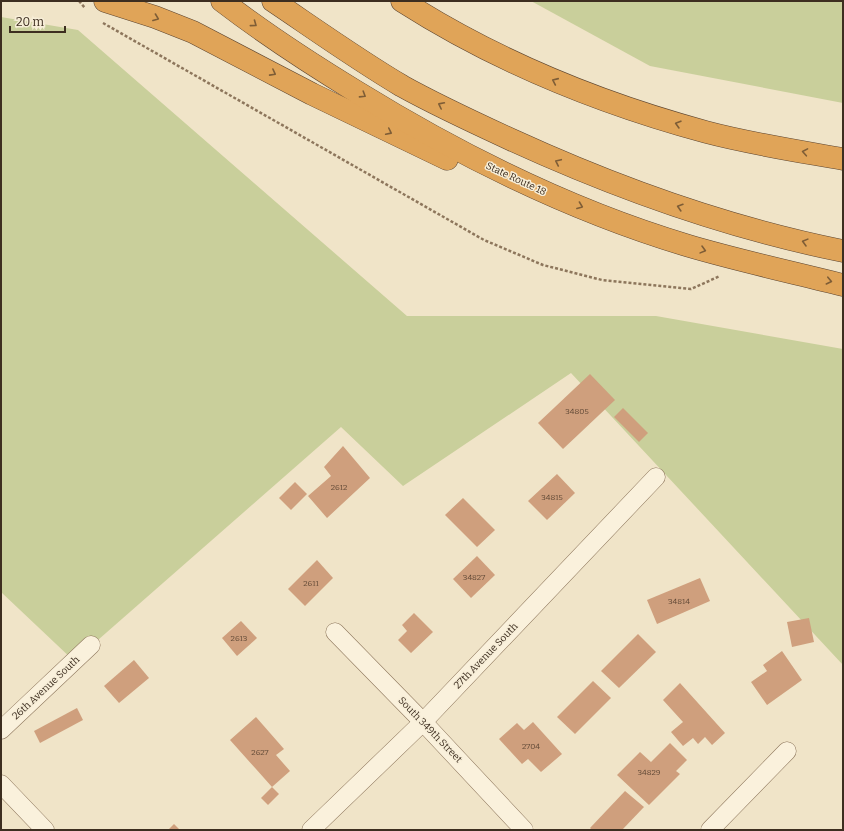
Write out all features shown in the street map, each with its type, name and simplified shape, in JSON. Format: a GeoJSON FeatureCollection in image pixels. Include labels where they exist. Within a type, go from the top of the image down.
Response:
{"type":"FeatureCollection","features":[{"type":"Feature","properties":{"kind":"highway","name":"State Route 18"},"geometry":{"type":"LineString","coordinates":[[222,1],[284,46],[408,123],[488,166],[544,192],[620,222],[687,245],[843,285]]}},
{"type":"Feature","properties":{"kind":"highway"},"geometry":{"type":"LineString","coordinates":[[273,1],[402,85],[480,126],[567,166],[641,195],[725,222],[843,251]]}},
{"type":"Feature","properties":{"kind":"highway"},"geometry":{"type":"LineString","coordinates":[[402,1],[438,24],[512,62],[611,103],[708,132],[843,159]]}},
{"type":"Feature","properties":{"kind":"highway"},"geometry":{"type":"LineString","coordinates":[[412,1],[438,24]]}},
{"type":"Feature","properties":{"kind":"highway"},"geometry":{"type":"LineString","coordinates":[[96,10],[155,17],[193,32],[312,94],[440,157],[544,192]]}},
{"type":"Feature","properties":{"kind":"street","name":"27th Avenue South"},"geometry":{"type":"LineString","coordinates":[[312,830],[423,722],[656,477]]}},
{"type":"Feature","properties":{"kind":"street","name":"South 349th Street"},"geometry":{"type":"LineString","coordinates":[[334,632],[423,722],[524,830]]}},
{"type":"Feature","properties":{"kind":"street","name":"26th Avenue South"},"geometry":{"type":"LineString","coordinates":[[1,730],[91,645]]}},
{"type":"Feature","properties":{"kind":"street"},"geometry":{"type":"LineString","coordinates":[[710,830],[787,751]]}},
{"type":"Feature","properties":{"kind":"street"},"geometry":{"type":"LineString","coordinates":[[1,784],[45,830]]}},
{"type":"Feature","properties":{"kind":"path"},"geometry":{"type":"LineString","coordinates":[[79,1],[484,240],[543,265],[602,280],[691,289],[750,262]]}},
{"type":"Feature","properties":{"kind":"green space"},"geometry":{"type":"Polygon","coordinates":[[[531,1],[843,1],[843,103],[650,66],[531,1]]]}},
{"type":"Feature","properties":{"kind":"green space"},"geometry":{"type":"Polygon","coordinates":[[[1,17],[78,30],[407,316],[656,316],[843,349],[843,665],[571,373],[403,486],[341,427],[74,661],[1,592],[1,17]]]}},
{"type":"Feature","properties":{"kind":"building"},"geometry":{"type":"Polygon","coordinates":[[[590,374],[615,400],[563,449],[538,423],[590,374]]]}},
{"type":"Feature","properties":{"kind":"building"},"geometry":{"type":"Polygon","coordinates":[[[623,408],[648,433],[639,442],[614,417],[623,408]]]}},
{"type":"Feature","properties":{"kind":"building"},"geometry":{"type":"Polygon","coordinates":[[[343,446],[370,478],[327,518],[308,496],[331,476],[324,467],[343,446]]]}},
{"type":"Feature","properties":{"kind":"building"},"geometry":{"type":"Polygon","coordinates":[[[557,474],[575,493],[547,520],[528,501],[557,474]]]}},
{"type":"Feature","properties":{"kind":"building"},"geometry":{"type":"Polygon","coordinates":[[[295,482],[307,494],[291,510],[279,498],[295,482]]]}},
{"type":"Feature","properties":{"kind":"building"},"geometry":{"type":"Polygon","coordinates":[[[463,498],[495,530],[477,547],[445,515],[463,498]]]}},
{"type":"Feature","properties":{"kind":"building"},"geometry":{"type":"Polygon","coordinates":[[[477,556],[495,575],[471,598],[453,579],[477,556]]]}},
{"type":"Feature","properties":{"kind":"building"},"geometry":{"type":"Polygon","coordinates":[[[317,560],[333,578],[305,606],[288,589],[317,560]]]}},
{"type":"Feature","properties":{"kind":"building"},"geometry":{"type":"Polygon","coordinates":[[[700,578],[710,601],[657,624],[647,600],[700,578]]]}},
{"type":"Feature","properties":{"kind":"building"},"geometry":{"type":"Polygon","coordinates":[[[414,613],[433,632],[411,653],[398,640],[407,631],[402,625],[414,613]]]}},
{"type":"Feature","properties":{"kind":"building"},"geometry":{"type":"Polygon","coordinates":[[[809,618],[814,642],[792,647],[787,622],[809,618]]]}},
{"type":"Feature","properties":{"kind":"building"},"geometry":{"type":"Polygon","coordinates":[[[241,621],[257,638],[237,656],[222,638],[241,621]]]}},
{"type":"Feature","properties":{"kind":"building"},"geometry":{"type":"Polygon","coordinates":[[[638,634],[656,652],[619,688],[601,671],[638,634]]]}},
{"type":"Feature","properties":{"kind":"building"},"geometry":{"type":"Polygon","coordinates":[[[782,651],[802,680],[767,705],[751,682],[767,671],[763,665],[782,651]]]}},
{"type":"Feature","properties":{"kind":"building"},"geometry":{"type":"Polygon","coordinates":[[[134,660],[149,678],[119,703],[104,686],[134,660]]]}},
{"type":"Feature","properties":{"kind":"building"},"geometry":{"type":"Polygon","coordinates":[[[593,681],[611,698],[575,734],[557,717],[593,681]]]}},
{"type":"Feature","properties":{"kind":"building"},"geometry":{"type":"Polygon","coordinates":[[[680,683],[725,733],[712,745],[705,737],[698,744],[693,738],[683,746],[671,732],[683,722],[663,700],[680,683]]]}},
{"type":"Feature","properties":{"kind":"building"},"geometry":{"type":"Polygon","coordinates":[[[77,708],[83,720],[40,743],[34,731],[77,708]]]}},
{"type":"Feature","properties":{"kind":"building"},"geometry":{"type":"Polygon","coordinates":[[[256,717],[284,749],[276,755],[290,771],[272,787],[230,740],[256,717]]]}},
{"type":"Feature","properties":{"kind":"building"},"geometry":{"type":"Polygon","coordinates":[[[533,722],[562,754],[541,772],[528,759],[522,764],[499,739],[517,723],[524,730],[533,722]]]}},
{"type":"Feature","properties":{"kind":"building"},"geometry":{"type":"Polygon","coordinates":[[[670,743],[687,760],[676,771],[680,774],[649,805],[617,775],[640,752],[651,762],[670,743]]]}},
{"type":"Feature","properties":{"kind":"building"},"geometry":{"type":"Polygon","coordinates":[[[272,787],[279,794],[268,805],[261,798],[272,787]]]}},
{"type":"Feature","properties":{"kind":"building"},"geometry":{"type":"Polygon","coordinates":[[[625,791],[644,807],[622,830],[592,830],[590,828],[625,791]]]}},
{"type":"Feature","properties":{"kind":"building"},"geometry":{"type":"Polygon","coordinates":[[[174,824],[180,830],[168,830],[174,824]]]}}]}
